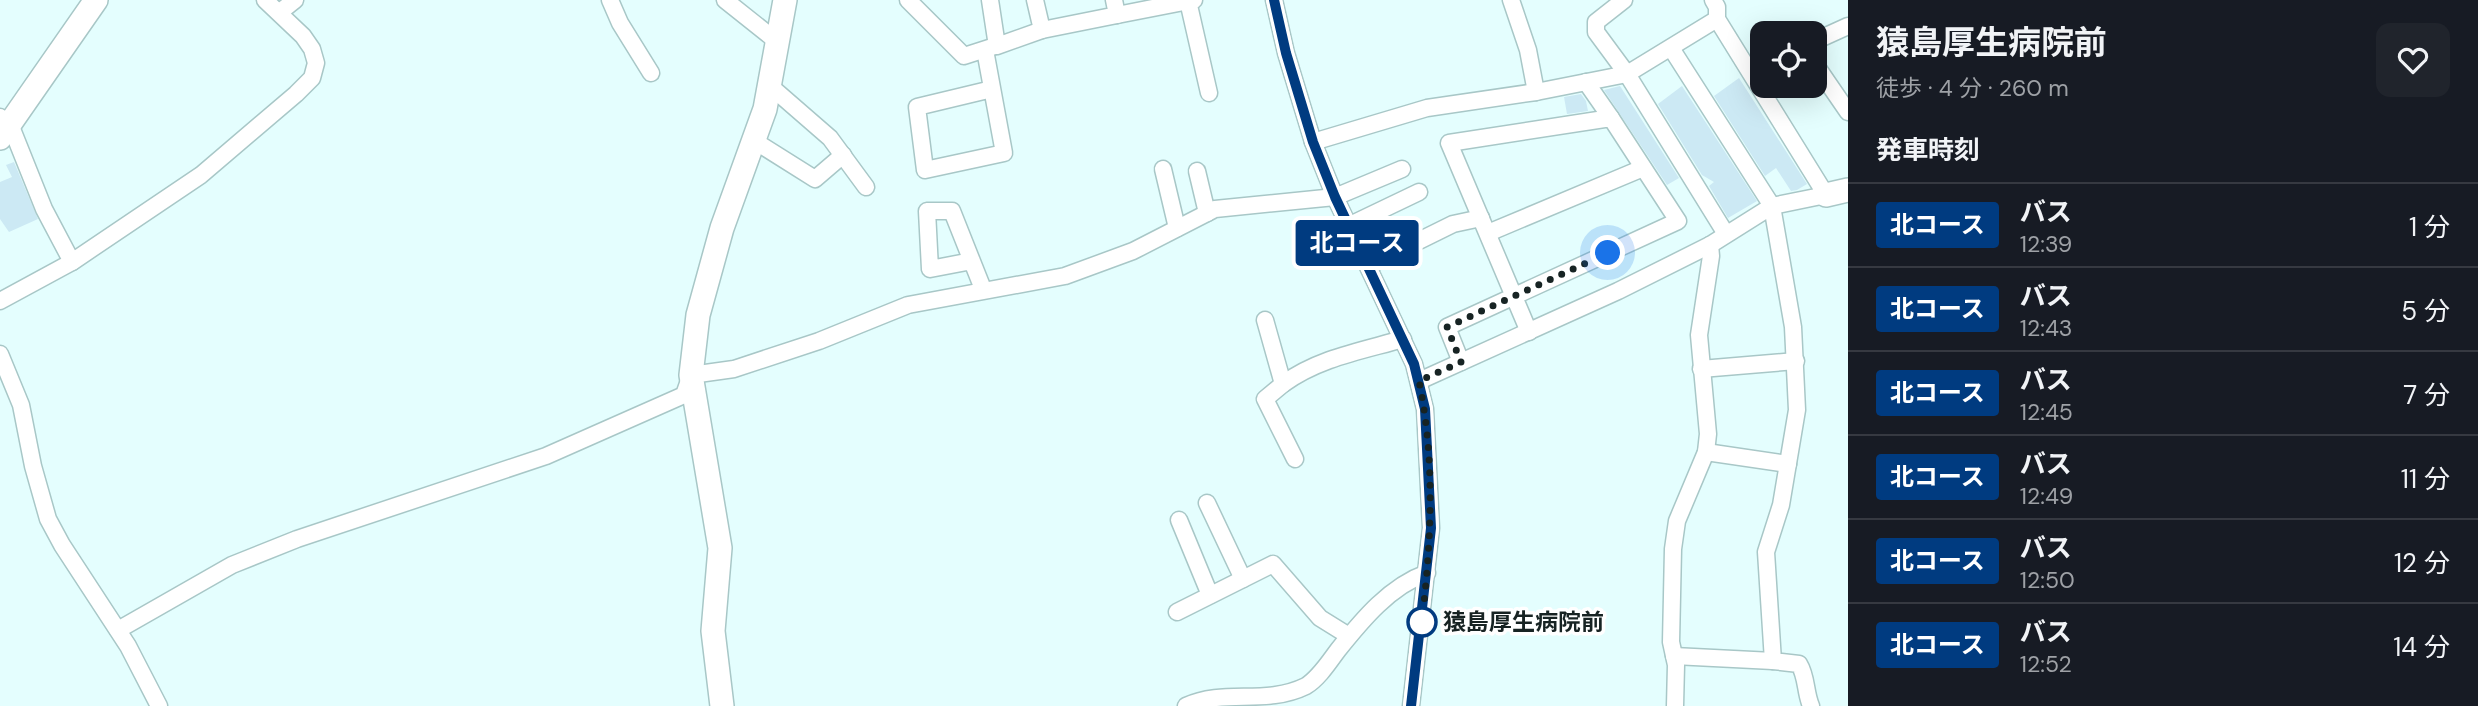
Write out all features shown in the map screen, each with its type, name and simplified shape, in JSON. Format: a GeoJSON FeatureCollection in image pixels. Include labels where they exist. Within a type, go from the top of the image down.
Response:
{"type":"FeatureCollection","features":[{"type":"Feature","properties":{"kind":"street"},"geometry":{"type":"LineString","coordinates":[[72,262],[3,126],[96,0]]}},
{"type":"Feature","properties":{"kind":"street"},"geometry":{"type":"LineString","coordinates":[[0,301],[72,262],[201,175],[312,78],[316,63],[312,49],[280,12],[265,0]]}},
{"type":"Feature","properties":{"kind":"street"},"geometry":{"type":"LineString","coordinates":[[280,12],[295,0]]}},
{"type":"Feature","properties":{"kind":"street"},"geometry":{"type":"LineString","coordinates":[[610,0],[620,23],[651,73]]}},
{"type":"Feature","properties":{"kind":"street"},"geometry":{"type":"LineString","coordinates":[[725,0],[779,43]]}},
{"type":"Feature","properties":{"kind":"street"},"geometry":{"type":"LineString","coordinates":[[118,630],[232,565],[297,539],[546,456],[684,396],[691,375],[698,316],[722,228],[769,85],[785,0]]}},
{"type":"Feature","properties":{"kind":"street"},"geometry":{"type":"LineString","coordinates":[[908,0],[964,57],[1115,8],[1191,1],[1209,93]]}},
{"type":"Feature","properties":{"kind":"street"},"geometry":{"type":"LineString","coordinates":[[990,0],[992,89],[1004,153],[925,170],[917,107],[992,89]]}},
{"type":"Feature","properties":{"kind":"street"},"geometry":{"type":"LineString","coordinates":[[1035,0],[1042,30]]}},
{"type":"Feature","properties":{"kind":"street"},"geometry":{"type":"LineString","coordinates":[[1274,0],[1286,53],[1313,142],[1348,226],[1404,339],[1419,381],[1425,409],[1431,528],[1411,706]]}},
{"type":"Feature","properties":{"kind":"street"},"geometry":{"type":"LineString","coordinates":[[1511,0],[1528,50],[1536,92]]}},
{"type":"Feature","properties":{"kind":"street"},"geometry":{"type":"LineString","coordinates":[[1624,0],[1596,22],[1596,32],[1627,74],[1726,234]]}},
{"type":"Feature","properties":{"kind":"street"},"geometry":{"type":"LineString","coordinates":[[1419,381],[1529,332],[1710,245],[1772,206],[1837,192],[1717,19],[1717,7],[1713,0]]}},
{"type":"Feature","properties":{"kind":"street"},"geometry":{"type":"LineString","coordinates":[[1313,142],[1427,108],[1536,92],[1627,74],[1717,19]]}},
{"type":"Feature","properties":{"kind":"street"},"geometry":{"type":"LineString","coordinates":[[1827,36],[1848,26]]}},
{"type":"Feature","properties":{"kind":"street"},"geometry":{"type":"LineString","coordinates":[[1671,48],[1772,206],[1793,327],[1797,410],[1780,505],[1766,552],[1773,661]]}},
{"type":"Feature","properties":{"kind":"street"},"geometry":{"type":"LineString","coordinates":[[1827,81],[1848,112]]}},
{"type":"Feature","properties":{"kind":"street"},"geometry":{"type":"LineString","coordinates":[[1461,362],[1447,327],[1678,221],[1587,82]]}},
{"type":"Feature","properties":{"kind":"street"},"geometry":{"type":"LineString","coordinates":[[769,85],[830,138],[866,187]]}},
{"type":"Feature","properties":{"kind":"street"},"geometry":{"type":"LineString","coordinates":[[1529,332],[1448,143],[1611,118]]}},
{"type":"Feature","properties":{"kind":"street"},"geometry":{"type":"LineString","coordinates":[[753,140],[815,179],[843,155]]}},
{"type":"Feature","properties":{"kind":"street"},"geometry":{"type":"LineString","coordinates":[[1368,266],[1453,224],[1485,226],[1643,168]]}},
{"type":"Feature","properties":{"kind":"street"},"geometry":{"type":"LineString","coordinates":[[1163,169],[1177,228]]}},
{"type":"Feature","properties":{"kind":"street"},"geometry":{"type":"LineString","coordinates":[[691,375],[734,369],[819,341],[908,304],[1065,276],[1133,251],[1215,209],[1335,197],[1402,169]]}},
{"type":"Feature","properties":{"kind":"street"},"geometry":{"type":"LineString","coordinates":[[1197,171],[1207,213]]}},
{"type":"Feature","properties":{"kind":"street"},"geometry":{"type":"LineString","coordinates":[[1348,226],[1419,192]]}},
{"type":"Feature","properties":{"kind":"street"},"geometry":{"type":"LineString","coordinates":[[1675,706],[1674,656],[1671,642],[1677,521],[1706,452],[1708,434],[1699,326],[1710,245]]}},
{"type":"Feature","properties":{"kind":"street"},"geometry":{"type":"LineString","coordinates":[[972,261],[984,289]]}},
{"type":"Feature","properties":{"kind":"street"},"geometry":{"type":"LineString","coordinates":[[1265,320],[1283,384]]}},
{"type":"Feature","properties":{"kind":"street"},"geometry":{"type":"LineString","coordinates":[[1295,459],[1265,399],[1300,371],[1332,357],[1404,339]]}},
{"type":"Feature","properties":{"kind":"street"},"geometry":{"type":"LineString","coordinates":[[0,354],[21,405],[33,466],[48,519],[118,630],[159,706]]}},
{"type":"Feature","properties":{"kind":"street"},"geometry":{"type":"LineString","coordinates":[[1701,369],[1796,361]]}},
{"type":"Feature","properties":{"kind":"street"},"geometry":{"type":"LineString","coordinates":[[691,375],[720,548],[713,631],[722,706]]}},
{"type":"Feature","properties":{"kind":"street"},"geometry":{"type":"LineString","coordinates":[[1706,452],[1788,464]]}},
{"type":"Feature","properties":{"kind":"street"},"geometry":{"type":"LineString","coordinates":[[1207,502],[1243,579]]}},
{"type":"Feature","properties":{"kind":"street"},"geometry":{"type":"LineString","coordinates":[[1179,520],[1210,596]]}},
{"type":"Feature","properties":{"kind":"street"},"geometry":{"type":"LineString","coordinates":[[1177,612],[1273,564],[1320,618],[1349,636]]}},
{"type":"Feature","properties":{"kind":"street"},"geometry":{"type":"LineString","coordinates":[[1186,706],[1209,699],[1257,701],[1282,698],[1312,681],[1349,636],[1391,594],[1412,579],[1427,573]]}},
{"type":"Feature","properties":{"kind":"street"},"geometry":{"type":"LineString","coordinates":[[1674,656],[1799,664],[1804,672],[1807,698],[1811,706]]}},
{"type":"Feature","properties":{"kind":"building"},"geometry":{"type":"Polygon","coordinates":[[[1739,78],[1807,184],[1791,191],[1776,168],[1765,176],[1714,96],[1739,78]]]}},
{"type":"Feature","properties":{"kind":"building"},"geometry":{"type":"Polygon","coordinates":[[[1620,86],[1679,178],[1667,185],[1604,90],[1620,86]]]}},
{"type":"Feature","properties":{"kind":"building"},"geometry":{"type":"Polygon","coordinates":[[[1682,86],[1757,201],[1728,218],[1709,186],[1714,182],[1702,175],[1658,104],[1682,86]]]}},
{"type":"Feature","properties":{"kind":"building"},"geometry":{"type":"Polygon","coordinates":[[[1581,94],[1588,111],[1567,114],[1564,97],[1581,94]]]}},
{"type":"Feature","properties":{"kind":"building"},"geometry":{"type":"Polygon","coordinates":[[[14,162],[38,219],[9,232],[0,219],[0,182],[12,177],[6,165],[14,162]]]}},
{"type":"Feature","properties":{"kind":"bus line","name":"北コース"},"geometry":{"type":"LineString","coordinates":[[1274,0],[1286,53],[1313,142],[1335,197],[1404,339],[1414,364],[1425,409],[1431,528],[1411,706]]}},
{"type":"Feature","properties":{"kind":"place","name":"猿島厚生病院前"},"geometry":{"type":"Point","coordinates":[1422,622]}},
{"type":"Feature","properties":{"kind":"route"},"geometry":{"type":"LineString","coordinates":[[1422,622],[1421,629],[1431,528],[1431,490],[1425,409],[1419,381],[1461,362],[1447,327],[1608,253]]}}]}
